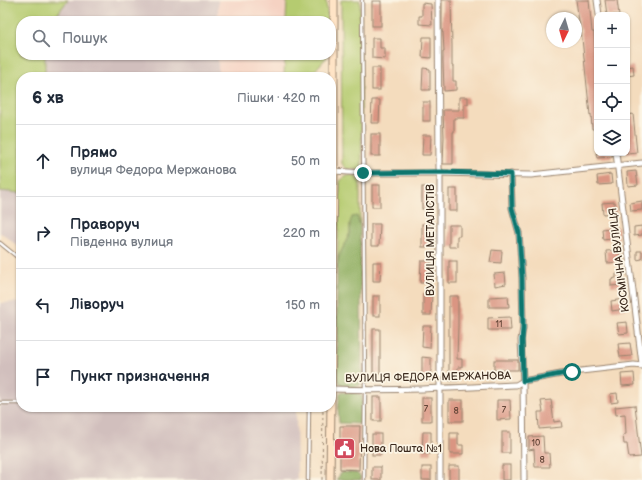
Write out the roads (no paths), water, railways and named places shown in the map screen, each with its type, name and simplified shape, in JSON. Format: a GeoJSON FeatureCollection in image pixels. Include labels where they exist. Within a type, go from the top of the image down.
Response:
{"type":"FeatureCollection","features":[{"type":"Feature","properties":{"kind":"main road"},"geometry":{"type":"LineString","coordinates":[[334,0],[334,16]]}},
{"type":"Feature","properties":{"kind":"main road"},"geometry":{"type":"LineString","coordinates":[[334,60],[334,72]]}},
{"type":"Feature","properties":{"kind":"main road"},"geometry":{"type":"LineString","coordinates":[[330,480],[331,412]]}},
{"type":"Feature","properties":{"kind":"street","name":"ВУЛИЦЯ МЕТАЛІСТІВ"},"geometry":{"type":"LineString","coordinates":[[438,0],[440,172],[440,480]]}},
{"type":"Feature","properties":{"kind":"street"},"geometry":{"type":"LineString","coordinates":[[597,0],[599,12]]}},
{"type":"Feature","properties":{"kind":"street","name":"КОСМІЧНА ВУЛИЦЯ"},"geometry":{"type":"LineString","coordinates":[[616,156],[642,365]]}},
{"type":"Feature","properties":{"kind":"street"},"geometry":{"type":"LineString","coordinates":[[336,170],[363,173],[440,172],[531,174],[642,163]]}},
{"type":"Feature","properties":{"kind":"street"},"geometry":{"type":"LineString","coordinates":[[511,174],[512,208],[519,233],[522,278],[524,480]]}},
{"type":"Feature","properties":{"kind":"street","name":"ВУЛИЦЯ ФЕДОРА МЕРЖАНОВА"},"geometry":{"type":"LineString","coordinates":[[336,389],[364,390],[516,385],[523,381],[572,372],[642,365]]}},
{"type":"Feature","properties":{"kind":"lane"},"geometry":{"type":"LineString","coordinates":[[362,0],[364,480]]}},
{"type":"Feature","properties":{"kind":"lane"},"geometry":{"type":"LineString","coordinates":[[0,244],[16,256]]}},
{"type":"Feature","properties":{"kind":"lane"},"geometry":{"type":"LineString","coordinates":[[0,403],[16,403]]}},
{"type":"Feature","properties":{"kind":"lane"},"geometry":{"type":"LineString","coordinates":[[308,480],[309,412]]}},
{"type":"Feature","properties":{"kind":"place","name":"Нова Пошта №1"},"geometry":{"type":"Point","coordinates":[345,448]}}]}
